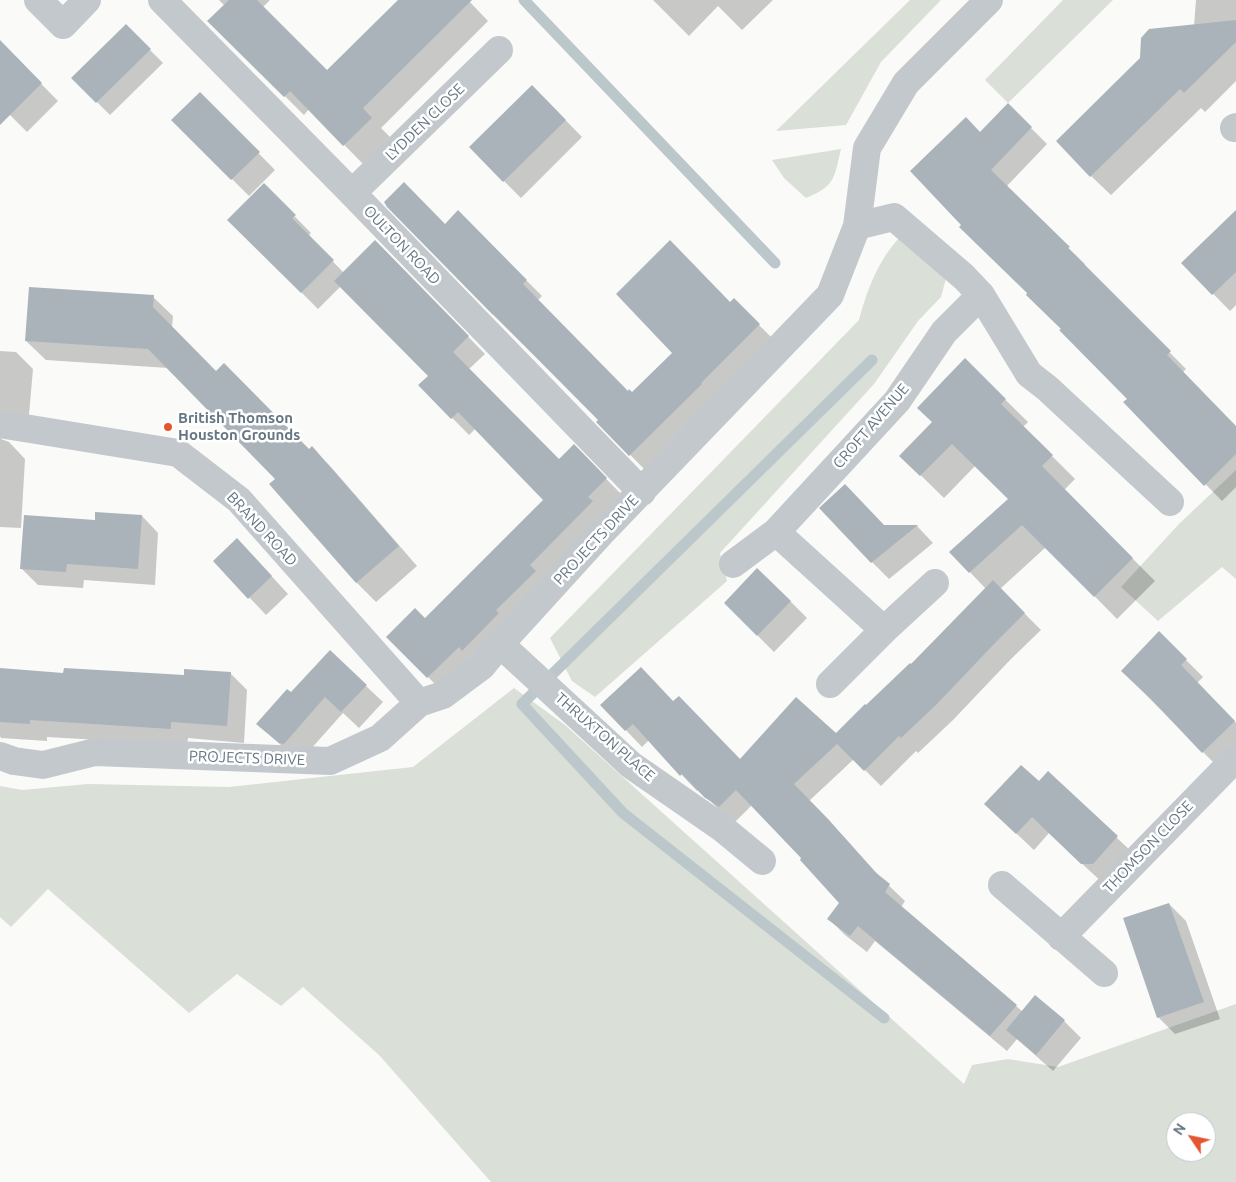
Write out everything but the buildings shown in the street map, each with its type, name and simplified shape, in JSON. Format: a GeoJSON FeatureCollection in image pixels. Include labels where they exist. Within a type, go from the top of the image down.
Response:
{"type":"FeatureCollection","features":[{"type":"Feature","properties":{"kind":"street"},"geometry":{"type":"LineString","coordinates":[[38,0],[63,25],[87,0]]}},
{"type":"Feature","properties":{"kind":"street","name":"OULTON ROAD"},"geometry":{"type":"LineString","coordinates":[[162,0],[642,492]]}},
{"type":"Feature","properties":{"kind":"street","name":"PROJECTS DRIVE"},"geometry":{"type":"LineString","coordinates":[[0,756],[14,761],[43,765],[95,752],[330,761],[380,738],[418,703],[443,696],[482,666],[508,652],[601,533],[830,295],[857,226],[867,148],[906,83],[989,0]]}},
{"type":"Feature","properties":{"kind":"street","name":"LYDDEN CLOSE"},"geometry":{"type":"LineString","coordinates":[[352,193],[498,50]]}},
{"type":"Feature","properties":{"kind":"street"},"geometry":{"type":"LineString","coordinates":[[857,226],[894,218],[964,276],[980,295],[1029,374],[1047,388],[1170,502]]}},
{"type":"Feature","properties":{"kind":"street","name":"CROFT AVENUE"},"geometry":{"type":"LineString","coordinates":[[733,564],[776,532],[897,401],[944,332],[980,295]]}},
{"type":"Feature","properties":{"kind":"street","name":"BRAND ROAD"},"geometry":{"type":"LineString","coordinates":[[0,424],[178,453],[239,500],[418,703]]}},
{"type":"Feature","properties":{"kind":"street"},"geometry":{"type":"LineString","coordinates":[[776,532],[884,630]]}},
{"type":"Feature","properties":{"kind":"street"},"geometry":{"type":"LineString","coordinates":[[830,684],[935,583]]}},
{"type":"Feature","properties":{"kind":"street","name":"THRUXTON PLACE"},"geometry":{"type":"LineString","coordinates":[[508,652],[631,765],[722,828],[762,861]]}},
{"type":"Feature","properties":{"kind":"street","name":"THOMSON CLOSE"},"geometry":{"type":"LineString","coordinates":[[1061,937],[1236,758]]}},
{"type":"Feature","properties":{"kind":"street"},"geometry":{"type":"LineString","coordinates":[[1002,885],[1104,973]]}},
{"type":"Feature","properties":{"kind":"shaded area"},"geometry":{"type":"Polygon","coordinates":[[[910,0],[941,0],[881,62],[846,125],[776,131],[910,0]]]}},
{"type":"Feature","properties":{"kind":"shaded area"},"geometry":{"type":"Polygon","coordinates":[[[1063,0],[1113,0],[1008,103],[985,80],[1063,0]]]}},
{"type":"Feature","properties":{"kind":"shaded area"},"geometry":{"type":"Polygon","coordinates":[[[841,149],[832,180],[816,194],[806,198],[784,178],[772,160],[841,149]]]}},
{"type":"Feature","properties":{"kind":"shaded area"},"geometry":{"type":"Polygon","coordinates":[[[899,238],[948,271],[941,297],[918,321],[874,384],[720,553],[727,581],[595,697],[572,681],[550,638],[859,320],[874,276],[885,256],[899,238]]]}},
{"type":"Feature","properties":{"kind":"shaded area"},"geometry":{"type":"Polygon","coordinates":[[[1236,470],[1236,579],[1222,567],[1158,621],[1121,587],[1179,524],[1236,470]]]}},
{"type":"Feature","properties":{"kind":"shaded area"},"geometry":{"type":"Polygon","coordinates":[[[514,688],[565,725],[964,1084],[972,1065],[1008,1059],[1058,1067],[1236,1004],[1236,1182],[491,1182],[380,1056],[303,987],[281,1006],[237,974],[189,1013],[48,889],[11,927],[0,917],[0,786],[22,790],[88,784],[229,787],[413,767],[514,688]]]}},
{"type":"Feature","properties":{"kind":"waterway"},"geometry":{"type":"LineString","coordinates":[[524,0],[775,263]]}},
{"type":"Feature","properties":{"kind":"waterway"},"geometry":{"type":"LineString","coordinates":[[872,360],[522,704],[623,813],[884,1018]]}},
{"type":"Feature","properties":{"kind":"place","name":"British Thomson Houston Grounds"},"geometry":{"type":"Point","coordinates":[168,427]}}]}
